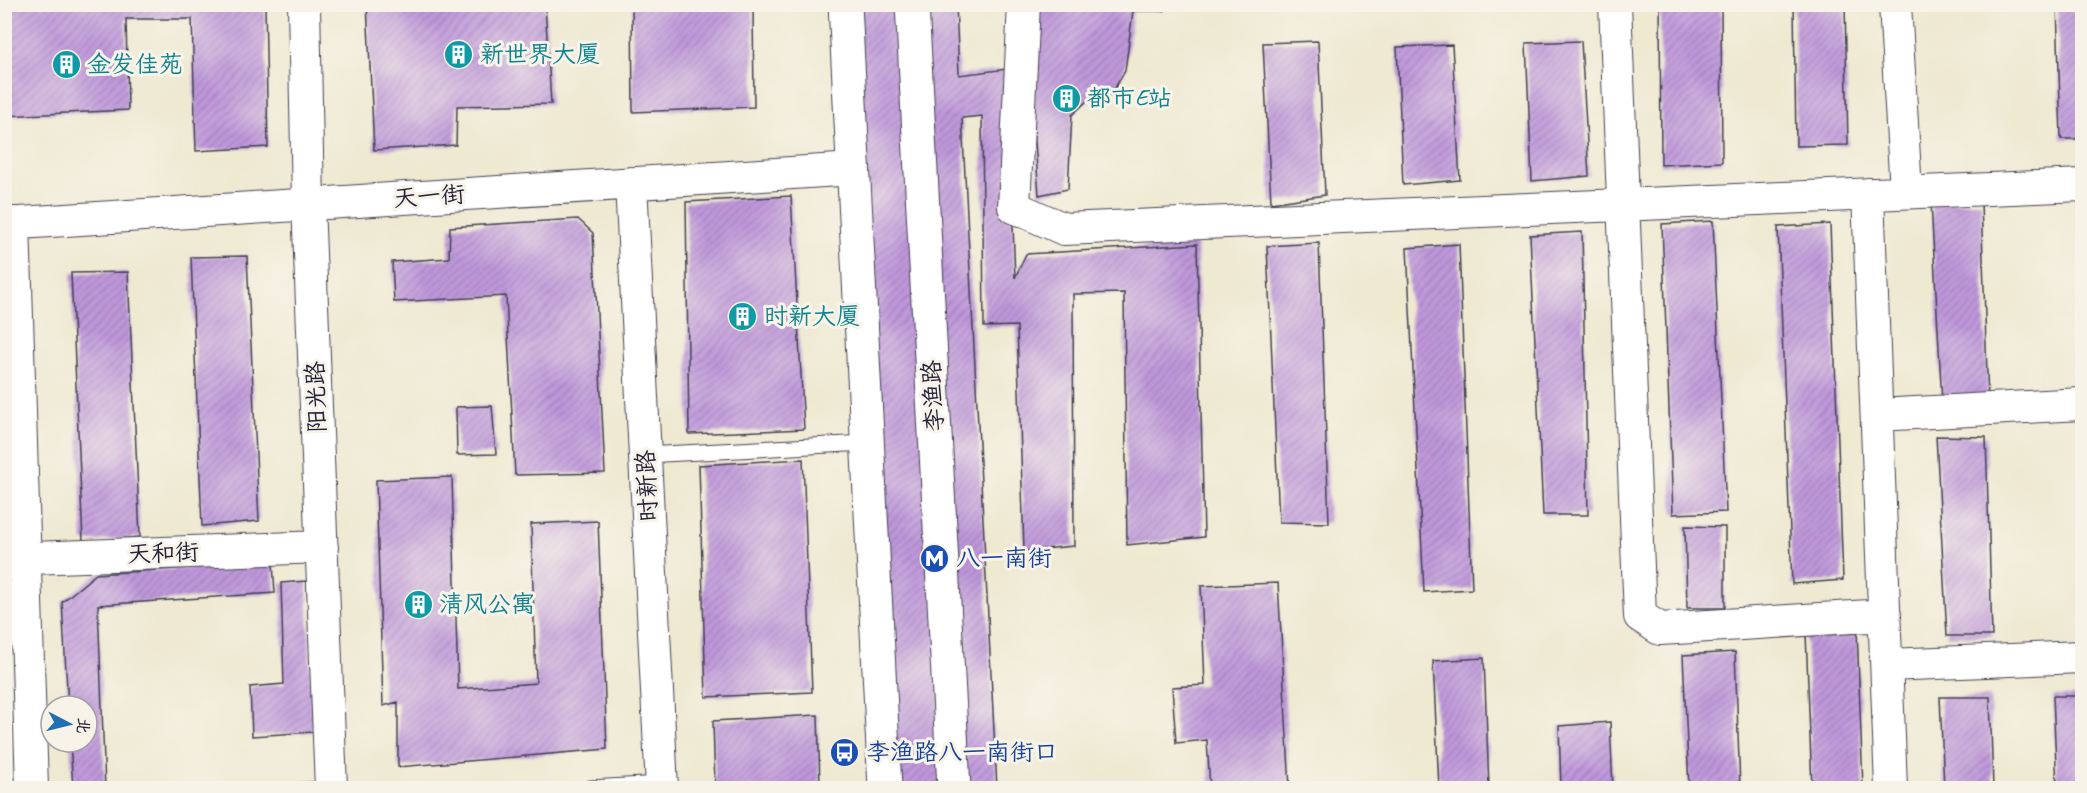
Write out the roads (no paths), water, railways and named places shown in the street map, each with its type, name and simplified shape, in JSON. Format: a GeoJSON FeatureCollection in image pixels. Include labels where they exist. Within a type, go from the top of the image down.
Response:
{"type":"FeatureCollection","features":[{"type":"Feature","properties":{"kind":"main road"},"geometry":{"type":"LineString","coordinates":[[845,4],[885,789]]}},
{"type":"Feature","properties":{"kind":"main road","name":"李渔路"},"geometry":{"type":"LineString","coordinates":[[912,4],[954,789]]}},
{"type":"Feature","properties":{"kind":"street","name":"阳光路"},"geometry":{"type":"LineString","coordinates":[[304,4],[308,203],[332,789]]}},
{"type":"Feature","properties":{"kind":"street"},"geometry":{"type":"LineString","coordinates":[[1024,4],[1014,207],[1064,229],[2082,184]]}},
{"type":"Feature","properties":{"kind":"street"},"geometry":{"type":"LineString","coordinates":[[1615,4],[1640,616],[1660,629],[1885,615]]}},
{"type":"Feature","properties":{"kind":"street"},"geometry":{"type":"LineString","coordinates":[[1895,4],[1906,192]]}},
{"type":"Feature","properties":{"kind":"street","name":"天一街"},"geometry":{"type":"LineString","coordinates":[[9,223],[854,169]]}},
{"type":"Feature","properties":{"kind":"street","name":"时新路"},"geometry":{"type":"LineString","coordinates":[[631,183],[662,786]]}},
{"type":"Feature","properties":{"kind":"street"},"geometry":{"type":"LineString","coordinates":[[1868,194],[1891,789]]}},
{"type":"Feature","properties":{"kind":"street"},"geometry":{"type":"LineString","coordinates":[[9,223],[15,558],[32,789]]}},
{"type":"Feature","properties":{"kind":"street"},"geometry":{"type":"LineString","coordinates":[[1877,415],[2082,404]]}},
{"type":"Feature","properties":{"kind":"street","name":"天和街"},"geometry":{"type":"LineString","coordinates":[[15,558],[322,547]]}},
{"type":"Feature","properties":{"kind":"street"},"geometry":{"type":"LineString","coordinates":[[1887,665],[2082,657]]}},
{"type":"Feature","properties":{"kind":"lane"},"geometry":{"type":"LineString","coordinates":[[645,455],[866,443]]}},
{"type":"Feature","properties":{"kind":"lane"},"geometry":{"type":"LineString","coordinates":[[590,789],[662,786]]}},
{"type":"Feature","properties":{"kind":"place","name":"新世界大厦"},"geometry":{"type":"Point","coordinates":[459,54]}},
{"type":"Feature","properties":{"kind":"place","name":"金发佳苑"},"geometry":{"type":"Point","coordinates":[66,64]}},
{"type":"Feature","properties":{"kind":"place","name":"都市E站"},"geometry":{"type":"Point","coordinates":[1066,98]}},
{"type":"Feature","properties":{"kind":"place","name":"时新大厦"},"geometry":{"type":"Point","coordinates":[743,316]}},
{"type":"Feature","properties":{"kind":"place","name":"八一南街"},"geometry":{"type":"Point","coordinates":[935,558]}},
{"type":"Feature","properties":{"kind":"place","name":"清风公寓"},"geometry":{"type":"Point","coordinates":[418,604]}},
{"type":"Feature","properties":{"kind":"place","name":"李渔路八一南街口"},"geometry":{"type":"Point","coordinates":[845,752]}}]}
